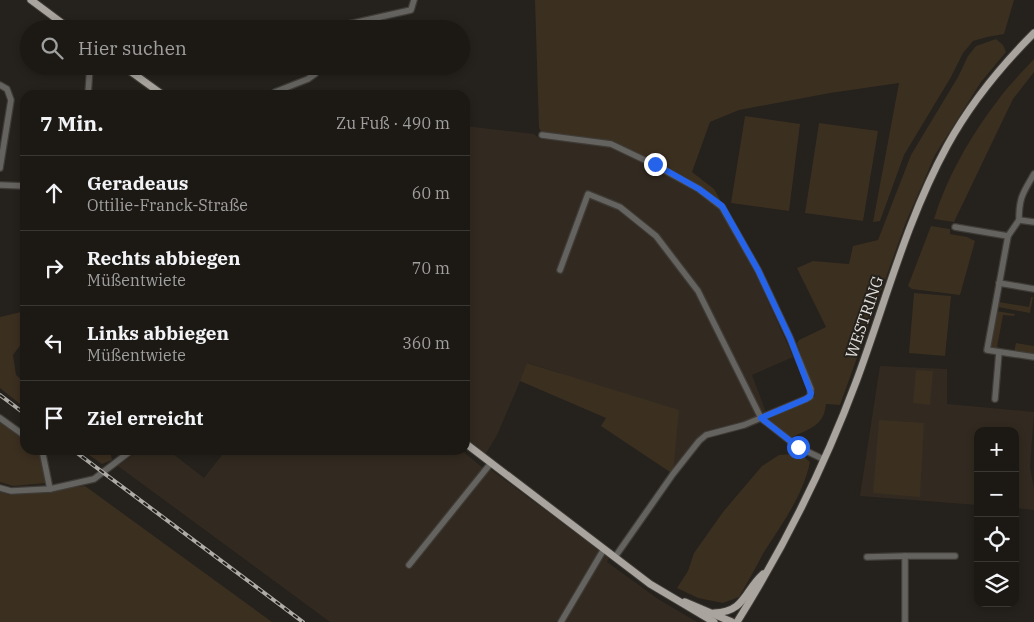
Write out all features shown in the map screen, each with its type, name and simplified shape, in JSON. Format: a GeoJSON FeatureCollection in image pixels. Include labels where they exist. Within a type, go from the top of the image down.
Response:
{"type":"FeatureCollection","features":[{"type":"Feature","properties":{"kind":"main road"},"geometry":{"type":"LineString","coordinates":[[31,0],[58,20]]}},
{"type":"Feature","properties":{"kind":"main road","name":"WESTRING"},"geometry":{"type":"LineString","coordinates":[[737,622],[797,515],[823,459],[856,382],[916,213],[939,161],[966,114],[985,88],[1034,33]]}},
{"type":"Feature","properties":{"kind":"main road"},"geometry":{"type":"LineString","coordinates":[[135,75],[156,90]]}},
{"type":"Feature","properties":{"kind":"main road"},"geometry":{"type":"LineString","coordinates":[[470,447],[650,584],[714,622]]}},
{"type":"Feature","properties":{"kind":"main road"},"geometry":{"type":"LineString","coordinates":[[714,613],[725,612],[739,605],[755,581],[767,570]]}},
{"type":"Feature","properties":{"kind":"main road"},"geometry":{"type":"LineString","coordinates":[[666,595],[714,613],[732,622]]}},
{"type":"Feature","properties":{"kind":"street"},"geometry":{"type":"LineString","coordinates":[[367,20],[412,10],[414,0]]}},
{"type":"Feature","properties":{"kind":"street"},"geometry":{"type":"LineString","coordinates":[[88,90],[89,75]]}},
{"type":"Feature","properties":{"kind":"street"},"geometry":{"type":"LineString","coordinates":[[280,90],[313,75]]}},
{"type":"Feature","properties":{"kind":"street"},"geometry":{"type":"LineString","coordinates":[[0,85],[7,89],[11,100],[0,168]]}},
{"type":"Feature","properties":{"kind":"street"},"geometry":{"type":"LineString","coordinates":[[542,135],[610,144],[699,189],[722,206],[758,270],[790,338],[811,389],[810,396],[744,425],[706,435],[698,441],[615,557]]}},
{"type":"Feature","properties":{"kind":"street"},"geometry":{"type":"LineString","coordinates":[[1034,174],[1024,190],[1019,203],[1019,220],[1008,236],[987,350],[1034,357]]}},
{"type":"Feature","properties":{"kind":"street"},"geometry":{"type":"LineString","coordinates":[[0,185],[20,186]]}},
{"type":"Feature","properties":{"kind":"street"},"geometry":{"type":"LineString","coordinates":[[560,270],[588,194],[620,207],[656,236],[698,291],[761,418],[798,447],[823,459]]}},
{"type":"Feature","properties":{"kind":"street"},"geometry":{"type":"LineString","coordinates":[[1019,220],[1034,222]]}},
{"type":"Feature","properties":{"kind":"street"},"geometry":{"type":"LineString","coordinates":[[955,227],[1008,236]]}},
{"type":"Feature","properties":{"kind":"street"},"geometry":{"type":"LineString","coordinates":[[999,283],[1034,289]]}},
{"type":"Feature","properties":{"kind":"street"},"geometry":{"type":"LineString","coordinates":[[995,399],[999,352]]}},
{"type":"Feature","properties":{"kind":"street"},"geometry":{"type":"LineString","coordinates":[[0,418],[20,432]]}},
{"type":"Feature","properties":{"kind":"street"},"geometry":{"type":"LineString","coordinates":[[43,455],[50,488]]}},
{"type":"Feature","properties":{"kind":"street"},"geometry":{"type":"LineString","coordinates":[[0,488],[11,491],[50,488],[94,479],[125,455]]}},
{"type":"Feature","properties":{"kind":"street"},"geometry":{"type":"LineString","coordinates":[[409,565],[491,463]]}},
{"type":"Feature","properties":{"kind":"street"},"geometry":{"type":"LineString","coordinates":[[561,622],[604,549]]}},
{"type":"Feature","properties":{"kind":"street"},"geometry":{"type":"LineString","coordinates":[[904,622],[905,556]]}},
{"type":"Feature","properties":{"kind":"street"},"geometry":{"type":"LineString","coordinates":[[867,557],[955,556]]}},
{"type":"Feature","properties":{"kind":"shaded area"},"geometry":{"type":"Polygon","coordinates":[[[535,0],[1014,0],[1004,34],[973,41],[963,53],[951,77],[904,155],[880,221],[873,222],[899,83],[830,93],[739,110],[710,122],[692,172],[714,189],[723,205],[611,143],[542,133],[539,128],[535,0]]]}},
{"type":"Feature","properties":{"kind":"shaded area"},"geometry":{"type":"Polygon","coordinates":[[[996,39],[1003,45],[1006,52],[981,82],[935,155],[906,222],[840,405],[826,404],[822,418],[814,426],[790,438],[767,420],[815,395],[797,343],[799,340],[826,327],[797,268],[813,261],[849,264],[853,246],[878,240],[911,155],[958,77],[968,56],[976,46],[996,39]]]}},
{"type":"Feature","properties":{"kind":"shaded area"},"geometry":{"type":"Polygon","coordinates":[[[1034,59],[1034,72],[1013,99],[954,222],[934,219],[953,172],[969,142],[1002,94],[1034,59]]]}},
{"type":"Feature","properties":{"kind":"shaded area"},"geometry":{"type":"Polygon","coordinates":[[[745,116],[800,124],[789,211],[731,203],[745,116]]]}},
{"type":"Feature","properties":{"kind":"shaded area"},"geometry":{"type":"Polygon","coordinates":[[[819,123],[878,131],[863,221],[805,213],[819,123]]]}},
{"type":"Feature","properties":{"kind":"shaded area"},"geometry":{"type":"Polygon","coordinates":[[[470,127],[534,134],[540,139],[607,146],[653,166],[697,191],[719,207],[751,263],[793,357],[752,375],[767,415],[710,435],[689,453],[673,474],[560,373],[528,363],[497,435],[485,455],[470,443],[470,127]]]}},
{"type":"Feature","properties":{"kind":"shaded area"},"geometry":{"type":"Polygon","coordinates":[[[931,226],[950,229],[950,234],[967,237],[975,241],[960,295],[912,289],[908,286],[931,226]]]}},
{"type":"Feature","properties":{"kind":"shaded area"},"geometry":{"type":"Polygon","coordinates":[[[914,293],[951,296],[945,356],[909,353],[914,293]]]}},
{"type":"Feature","properties":{"kind":"shaded area"},"geometry":{"type":"Polygon","coordinates":[[[1031,297],[1033,297],[1030,313],[998,307],[999,302],[1029,307],[1031,297]]]}},
{"type":"Feature","properties":{"kind":"shaded area"},"geometry":{"type":"Polygon","coordinates":[[[996,311],[1015,314],[1014,316],[1003,315],[997,347],[1008,351],[991,349],[990,346],[996,311]]]}},
{"type":"Feature","properties":{"kind":"shaded area"},"geometry":{"type":"Polygon","coordinates":[[[20,312],[20,346],[13,355],[16,375],[20,379],[20,404],[0,388],[0,317],[20,312]]]}},
{"type":"Feature","properties":{"kind":"shaded area"},"geometry":{"type":"Polygon","coordinates":[[[1016,343],[1034,346],[1034,355],[1014,352],[1016,343]]]}},
{"type":"Feature","properties":{"kind":"shaded area"},"geometry":{"type":"Polygon","coordinates":[[[527,363],[679,410],[673,474],[601,426],[606,418],[520,381],[527,363]]]}},
{"type":"Feature","properties":{"kind":"shaded area"},"geometry":{"type":"Polygon","coordinates":[[[880,366],[947,369],[947,404],[1034,412],[1030,467],[1034,489],[1034,510],[1019,508],[1019,427],[974,427],[974,505],[860,496],[880,366]]]}},
{"type":"Feature","properties":{"kind":"shaded area"},"geometry":{"type":"Polygon","coordinates":[[[916,370],[933,371],[930,405],[913,403],[916,370]]]}},
{"type":"Feature","properties":{"kind":"shaded area"},"geometry":{"type":"Polygon","coordinates":[[[879,420],[924,423],[920,497],[873,493],[879,420]]]}},
{"type":"Feature","properties":{"kind":"shaded area"},"geometry":{"type":"Polygon","coordinates":[[[0,422],[20,436],[20,455],[40,455],[46,483],[13,486],[0,482],[0,422]]]}},
{"type":"Feature","properties":{"kind":"shaded area"},"geometry":{"type":"Polygon","coordinates":[[[794,454],[803,456],[810,462],[807,474],[791,509],[739,597],[723,603],[698,598],[677,588],[688,571],[694,553],[723,512],[762,466],[779,455],[794,454]]]}},
{"type":"Feature","properties":{"kind":"shaded area"},"geometry":{"type":"Polygon","coordinates":[[[89,455],[111,455],[112,460],[102,464],[89,455]]]}},
{"type":"Feature","properties":{"kind":"shaded area"},"geometry":{"type":"Polygon","coordinates":[[[133,455],[174,455],[204,478],[222,455],[467,455],[488,472],[490,469],[609,558],[607,562],[658,599],[697,622],[330,622],[118,466],[133,455]]]}},
{"type":"Feature","properties":{"kind":"shaded area"},"geometry":{"type":"Polygon","coordinates":[[[85,486],[272,622],[0,622],[0,492],[10,495],[85,486]]]}},
{"type":"Feature","properties":{"kind":"railway"},"geometry":{"type":"LineString","coordinates":[[0,395],[20,410]]}},
{"type":"Feature","properties":{"kind":"railway"},"geometry":{"type":"LineString","coordinates":[[80,455],[303,622]]}},
{"type":"Feature","properties":{"kind":"route"},"geometry":{"type":"LineString","coordinates":[[655,164],[699,189],[722,206],[758,270],[790,338],[811,389],[810,396],[806,399],[761,418],[798,447]]}}]}
